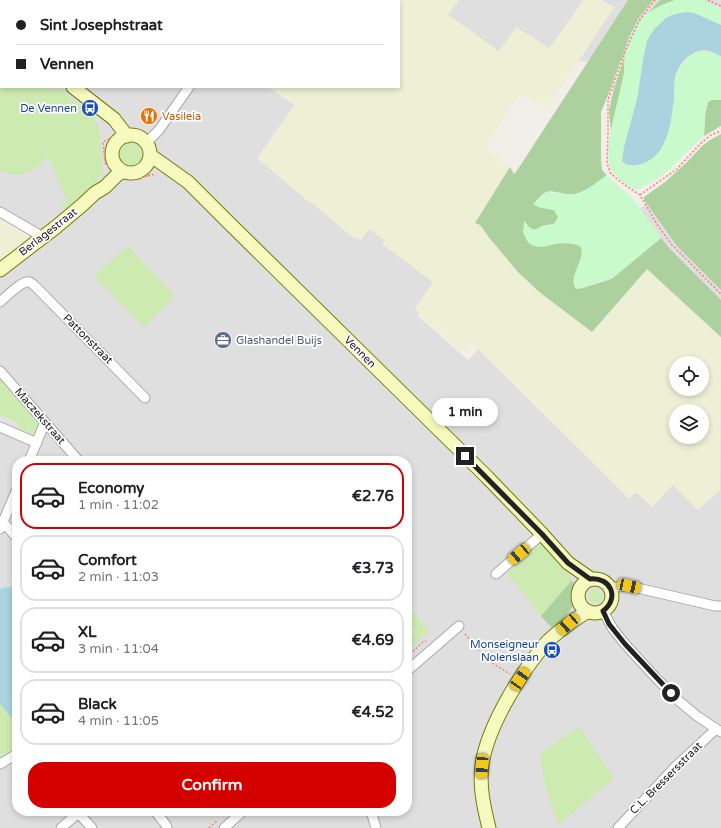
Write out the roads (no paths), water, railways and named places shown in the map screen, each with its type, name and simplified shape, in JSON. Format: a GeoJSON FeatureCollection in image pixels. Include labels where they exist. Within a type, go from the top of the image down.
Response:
{"type":"FeatureCollection","features":[{"type":"Feature","properties":{"kind":"street"},"geometry":{"type":"LineString","coordinates":[[74,88],[114,119],[119,138],[112,153],[116,170],[133,173],[147,159],[149,140],[159,130],[188,88]]}},
{"type":"Feature","properties":{"kind":"street"},"geometry":{"type":"LineString","coordinates":[[119,138],[134,136],[141,138],[147,159]]}},
{"type":"Feature","properties":{"kind":"street","name":"Vennen"},"geometry":{"type":"LineString","coordinates":[[147,159],[174,172],[188,182],[481,472],[542,534],[586,584]]}},
{"type":"Feature","properties":{"kind":"street","name":"Berlagestraat"},"geometry":{"type":"LineString","coordinates":[[0,270],[43,237],[95,193],[105,187],[116,170]]}},
{"type":"Feature","properties":{"kind":"street"},"geometry":{"type":"LineString","coordinates":[[0,212],[43,237]]}},
{"type":"Feature","properties":{"kind":"street","name":"Pattonstraat"},"geometry":{"type":"LineString","coordinates":[[0,302],[19,286],[25,282],[30,282],[145,398]]}},
{"type":"Feature","properties":{"kind":"street","name":"Maczekstraat"},"geometry":{"type":"LineString","coordinates":[[0,371],[75,456]]}},
{"type":"Feature","properties":{"kind":"street"},"geometry":{"type":"LineString","coordinates":[[31,456],[45,422]]}},
{"type":"Feature","properties":{"kind":"street"},"geometry":{"type":"LineString","coordinates":[[0,427],[37,443]]}},
{"type":"Feature","properties":{"kind":"street"},"geometry":{"type":"LineString","coordinates":[[12,500],[1,524],[12,534]]}},
{"type":"Feature","properties":{"kind":"street"},"geometry":{"type":"LineString","coordinates":[[496,574],[542,534]]}},
{"type":"Feature","properties":{"kind":"street"},"geometry":{"type":"LineString","coordinates":[[595,579],[607,583],[611,588],[612,600],[603,611],[594,612],[584,606],[578,594],[586,584],[595,579]]}},
{"type":"Feature","properties":{"kind":"street"},"geometry":{"type":"LineString","coordinates":[[611,588],[629,586],[715,606],[721,606]]}},
{"type":"Feature","properties":{"kind":"street"},"geometry":{"type":"LineString","coordinates":[[489,828],[485,812],[481,778],[488,741],[496,722],[520,679],[530,665],[550,640],[568,624],[584,606]]}},
{"type":"Feature","properties":{"kind":"street"},"geometry":{"type":"LineString","coordinates":[[603,611],[609,624],[656,678],[679,701],[718,731]]}},
{"type":"Feature","properties":{"kind":"street"},"geometry":{"type":"LineString","coordinates":[[412,667],[459,626]]}},
{"type":"Feature","properties":{"kind":"street","name":"C.L. Bressersstraat"},"geometry":{"type":"LineString","coordinates":[[618,828],[674,768],[718,731]]}},
{"type":"Feature","properties":{"kind":"street"},"geometry":{"type":"LineString","coordinates":[[0,763],[12,757]]}},
{"type":"Feature","properties":{"kind":"street"},"geometry":{"type":"LineString","coordinates":[[61,828],[76,816],[81,816],[92,828]]}},
{"type":"Feature","properties":{"kind":"street"},"geometry":{"type":"LineString","coordinates":[[159,816],[167,828]]}},
{"type":"Feature","properties":{"kind":"street"},"geometry":{"type":"LineString","coordinates":[[224,828],[237,816]]}},
{"type":"Feature","properties":{"kind":"street"},"geometry":{"type":"LineString","coordinates":[[372,816],[374,827]]}},
{"type":"Feature","properties":{"kind":"water"},"geometry":{"type":"Polygon","coordinates":[[[686,12],[694,13],[721,25],[721,56],[711,51],[704,50],[694,53],[685,60],[676,73],[671,118],[667,137],[663,146],[651,160],[639,165],[631,166],[622,161],[624,147],[637,99],[647,41],[654,29],[666,18],[675,14],[686,12]]]}},
{"type":"Feature","properties":{"kind":"water"},"geometry":{"type":"Polygon","coordinates":[[[12,587],[12,718],[0,704],[1,588],[12,587]]]}},
{"type":"Feature","properties":{"kind":"place","name":"De Vennen"},"geometry":{"type":"Point","coordinates":[90,108]}},
{"type":"Feature","properties":{"kind":"place","name":"Vasileia"},"geometry":{"type":"Point","coordinates":[149,116]}},
{"type":"Feature","properties":{"kind":"place","name":"Glashandel Buijs"},"geometry":{"type":"Point","coordinates":[223,340]}},
{"type":"Feature","properties":{"kind":"place","name":"Monseigneur Nolenslaan"},"geometry":{"type":"Point","coordinates":[552,650]}}]}
